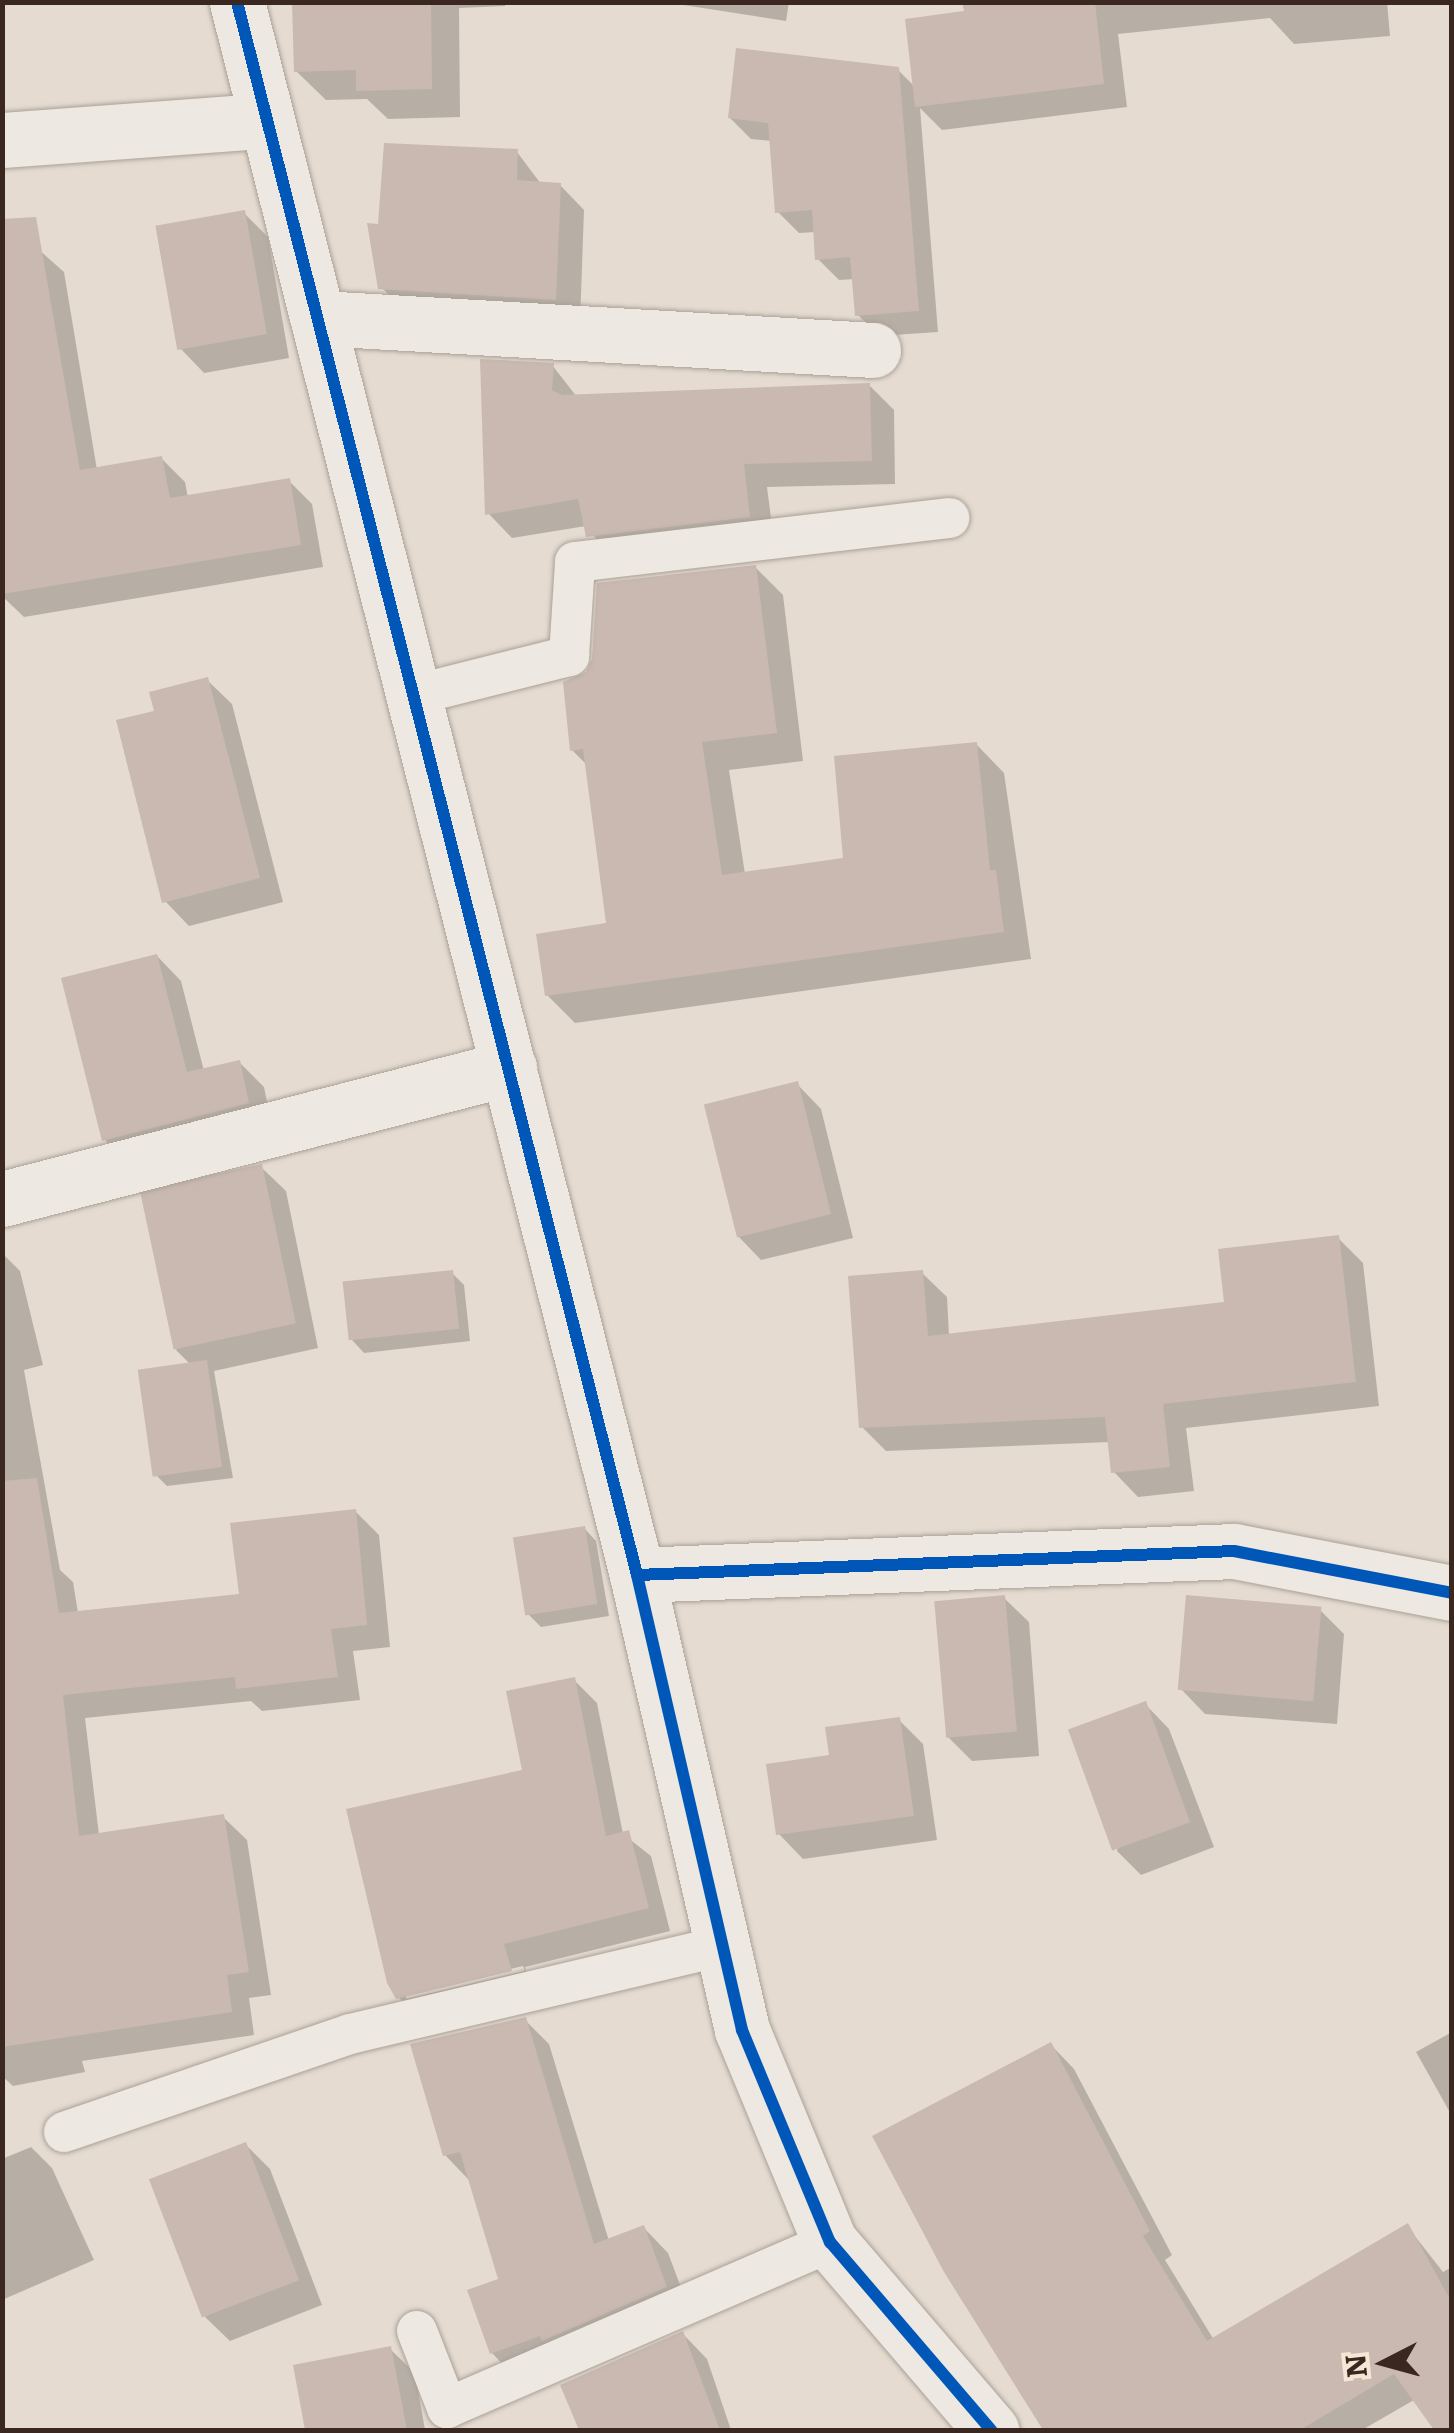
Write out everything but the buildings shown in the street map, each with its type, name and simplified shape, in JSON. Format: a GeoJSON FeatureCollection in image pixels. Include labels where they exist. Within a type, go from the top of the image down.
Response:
{"type":"FeatureCollection","features":[{"type":"Feature","properties":{"kind":"street"},"geometry":{"type":"LineString","coordinates":[[237,2],[263,121],[320,318],[637,1574],[742,2030],[830,2242],[991,2430]]}},
{"type":"Feature","properties":{"kind":"street"},"geometry":{"type":"LineString","coordinates":[[2,140],[263,121]]}},
{"type":"Feature","properties":{"kind":"street"},"geometry":{"type":"LineString","coordinates":[[320,318],[873,350]]}},
{"type":"Feature","properties":{"kind":"street"},"geometry":{"type":"LineString","coordinates":[[2,1199],[510,1068]]}},
{"type":"Feature","properties":{"kind":"street"},"geometry":{"type":"LineString","coordinates":[[637,1574],[1234,1552],[1452,1593]]}},
{"type":"Feature","properties":{"kind":"lane"},"geometry":{"type":"LineString","coordinates":[[414,695],[569,656],[575,562],[950,518]]}},
{"type":"Feature","properties":{"kind":"lane"},"geometry":{"type":"LineString","coordinates":[[64,2132],[350,2034],[723,1946]]}},
{"type":"Feature","properties":{"kind":"lane"},"geometry":{"type":"LineString","coordinates":[[417,2332],[447,2408],[830,2242]]}},
{"type":"Feature","properties":{"kind":"cycle path"},"geometry":{"type":"LineString","coordinates":[[237,2],[637,1575],[742,2030],[830,2242],[991,2430]]}},
{"type":"Feature","properties":{"kind":"cycle path"},"geometry":{"type":"LineString","coordinates":[[637,1575],[1234,1551],[1452,1593]]}}]}
